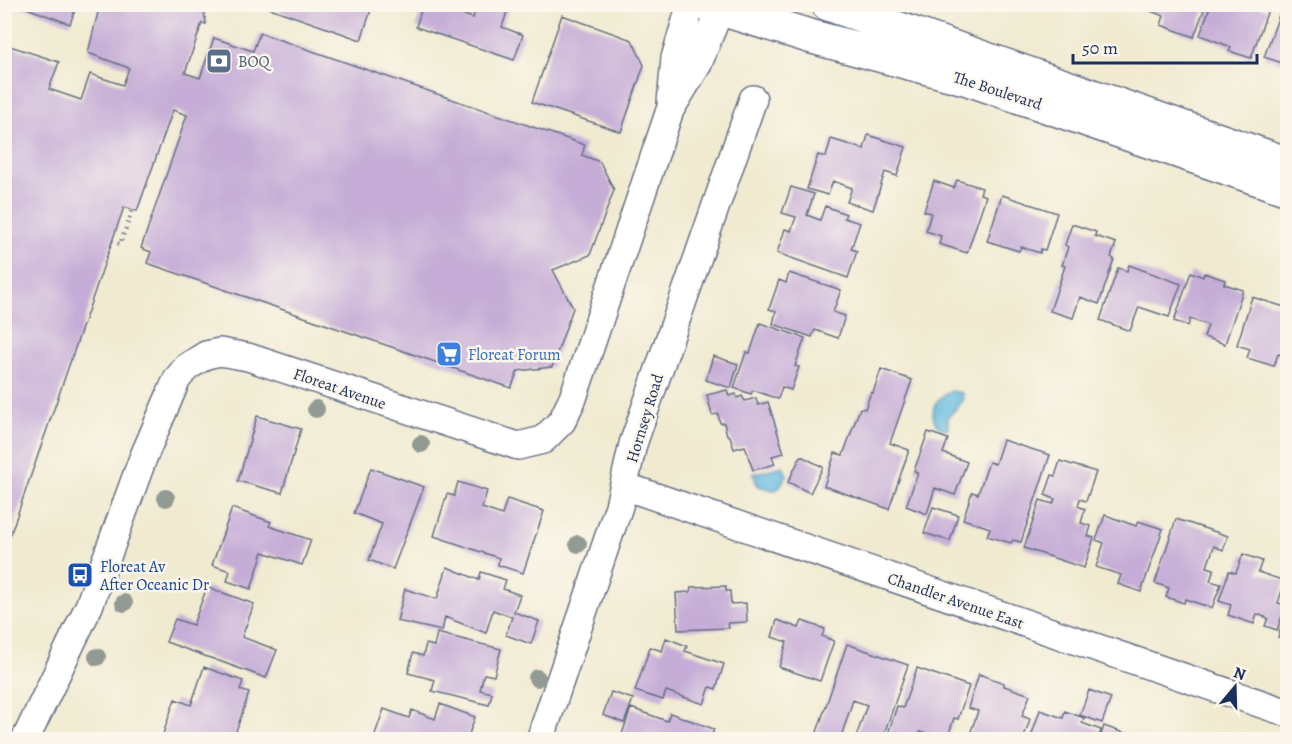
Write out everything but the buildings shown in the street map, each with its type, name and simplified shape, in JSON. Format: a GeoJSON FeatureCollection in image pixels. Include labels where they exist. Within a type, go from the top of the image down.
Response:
{"type":"FeatureCollection","features":[{"type":"Feature","properties":{"kind":"main road","name":"The Boulevard"},"geometry":{"type":"LineString","coordinates":[[828,4],[1287,164]]}},
{"type":"Feature","properties":{"kind":"main road","name":"The Boulevard"},"geometry":{"type":"LineString","coordinates":[[710,6],[965,78],[1287,189]]}},
{"type":"Feature","properties":{"kind":"street","name":"Floreat Avenue"},"geometry":{"type":"LineString","coordinates":[[25,740],[89,606],[143,458],[177,379],[187,367],[206,355],[220,352],[248,357],[518,446],[543,440],[562,421],[573,398],[670,110],[698,64],[710,6]]}},
{"type":"Feature","properties":{"kind":"street","name":"Hornsey Road"},"geometry":{"type":"LineString","coordinates":[[540,740],[620,506],[633,444],[753,99]]}},
{"type":"Feature","properties":{"kind":"street","name":"Chandler Avenue East"},"geometry":{"type":"LineString","coordinates":[[624,486],[1287,713]]}},
{"type":"Feature","properties":{"kind":"path"},"geometry":{"type":"LineString","coordinates":[[112,241],[120,244],[133,209]]}},
{"type":"Feature","properties":{"kind":"water"},"geometry":{"type":"Polygon","coordinates":[[[950,391],[962,393],[963,401],[948,417],[948,429],[936,423],[933,414],[935,404],[950,391]]]}},
{"type":"Feature","properties":{"kind":"water"},"geometry":{"type":"Polygon","coordinates":[[[783,466],[787,475],[778,489],[758,486],[753,474],[783,466]]]}},
{"type":"Feature","properties":{"kind":"place","name":"BOQ"},"geometry":{"type":"Point","coordinates":[219,61]}},
{"type":"Feature","properties":{"kind":"place","name":"Floreat Forum"},"geometry":{"type":"Point","coordinates":[449,354]}},
{"type":"Feature","properties":{"kind":"place","name":"Floreat Av After Oceanic Dr"},"geometry":{"type":"Point","coordinates":[80,575]}}]}
